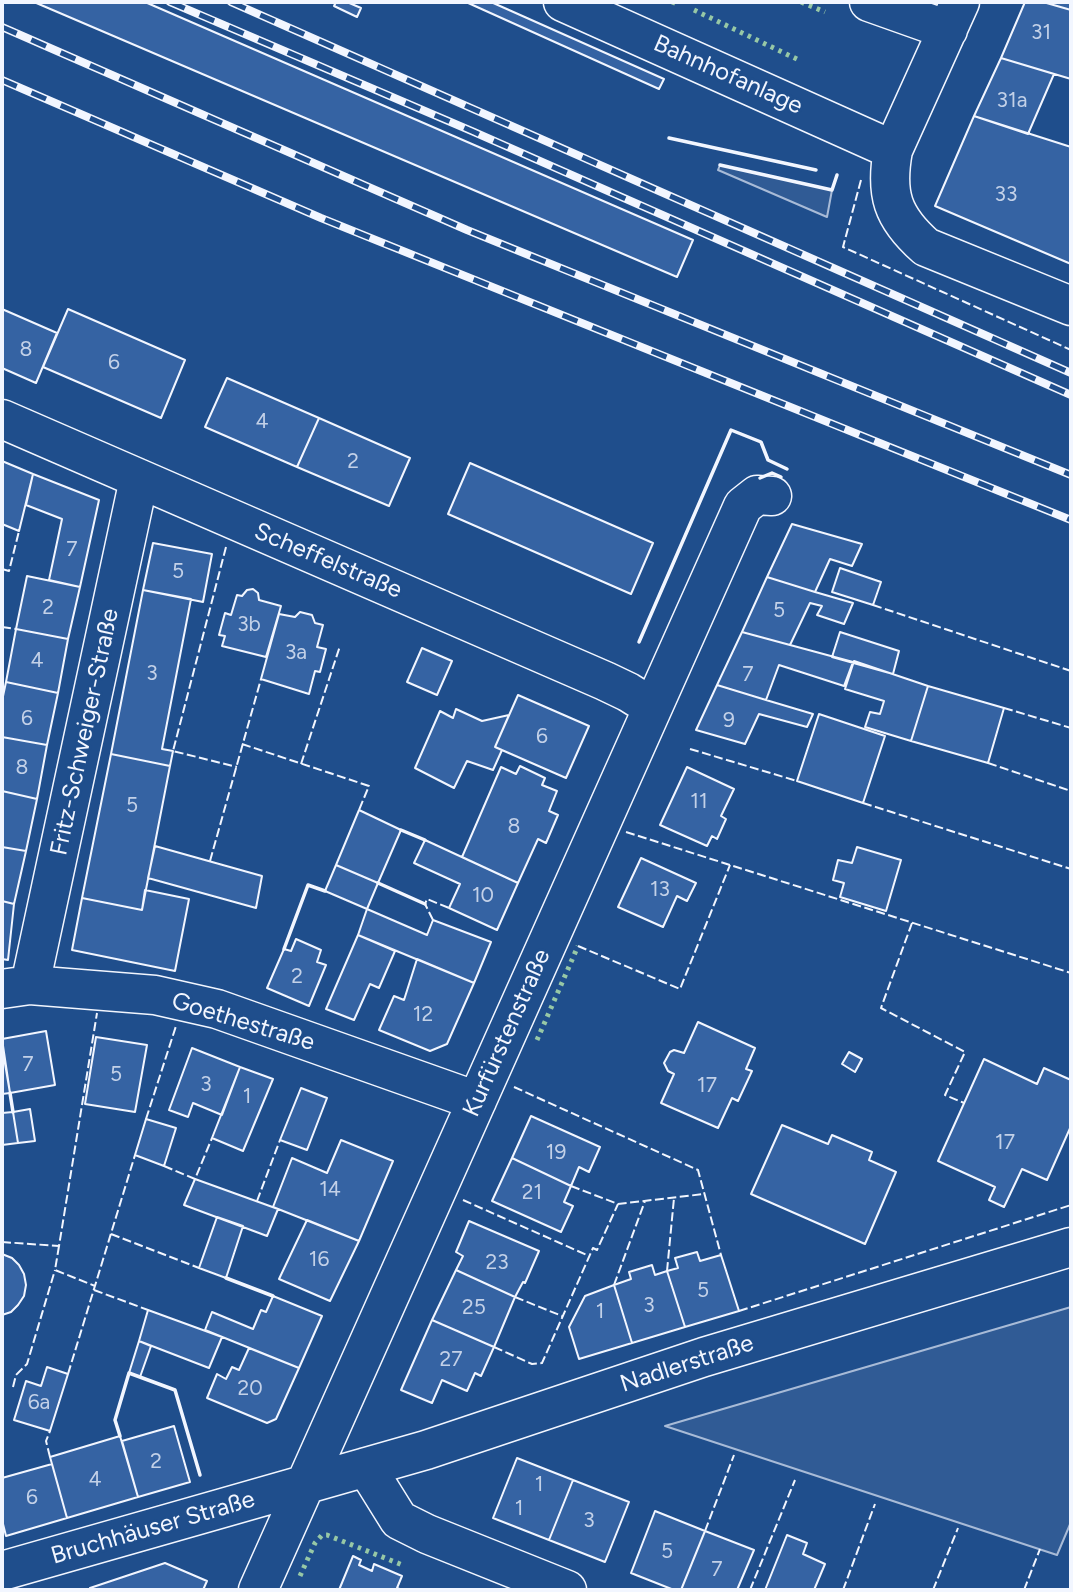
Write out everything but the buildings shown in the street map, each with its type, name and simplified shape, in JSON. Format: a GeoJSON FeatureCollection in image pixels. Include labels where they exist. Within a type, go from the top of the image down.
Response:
{"type":"FeatureCollection","features":[{"type":"Feature","properties":{"kind":"street","name":"Bahnhofanlage"},"geometry":{"type":"LineString","coordinates":[[563,2],[893,150]]}},
{"type":"Feature","properties":{"kind":"street"},"geometry":{"type":"LineString","coordinates":[[869,2],[954,16],[893,150],[889,172],[890,193],[897,214],[907,231],[926,247],[1071,306]]}},
{"type":"Feature","properties":{"kind":"street","name":"Scheffelstraße"},"geometry":{"type":"LineString","coordinates":[[2,419],[617,686],[652,707]]}},
{"type":"Feature","properties":{"kind":"street","name":"Fritz-Schweiger-Straße"},"geometry":{"type":"LineString","coordinates":[[16,987],[139,479]]}},
{"type":"Feature","properties":{"kind":"street","name":"Kurfürstenstraße"},"geometry":{"type":"LineString","coordinates":[[258,1590],[743,506],[757,495],[772,496]]}},
{"type":"Feature","properties":{"kind":"street","name":"Goethestraße"},"geometry":{"type":"LineString","coordinates":[[16,987],[155,995],[217,1009],[477,1101]]}},
{"type":"Feature","properties":{"kind":"street","name":"Nadlerstraße"},"geometry":{"type":"LineString","coordinates":[[305,1485],[426,1450],[704,1357],[1071,1247]]}},
{"type":"Feature","properties":{"kind":"street"},"geometry":{"type":"LineString","coordinates":[[366,1467],[399,1520],[427,1534],[568,1590]]}},
{"type":"Feature","properties":{"kind":"street","name":"Bruchhäuser Straße"},"geometry":{"type":"LineString","coordinates":[[2,1571],[305,1485]]}},
{"type":"Feature","properties":{"kind":"shaded area"},"geometry":{"type":"Polygon","coordinates":[[[720,165],[832,190],[827,217],[718,170],[720,165]]]}},
{"type":"Feature","properties":{"kind":"shaded area"},"geometry":{"type":"Polygon","coordinates":[[[1071,1307],[1071,1522],[1057,1555],[665,1426],[1071,1307]]]}},
{"type":"Feature","properties":{"kind":"railway"},"geometry":{"type":"LineString","coordinates":[[170,2],[474,132],[1071,395]]}},
{"type":"Feature","properties":{"kind":"railway"},"geometry":{"type":"LineString","coordinates":[[231,2],[1071,373]]}},
{"type":"Feature","properties":{"kind":"railway"},"geometry":{"type":"LineString","coordinates":[[2,27],[467,230],[1071,475]]}},
{"type":"Feature","properties":{"kind":"railway"},"geometry":{"type":"LineString","coordinates":[[2,80],[321,218],[1071,520]]}},
{"type":"Feature","properties":{"kind":"hedge"},"geometry":{"type":"LineString","coordinates":[[672,2],[677,4]]}},
{"type":"Feature","properties":{"kind":"hedge"},"geometry":{"type":"LineString","coordinates":[[801,2],[825,12]]}},
{"type":"Feature","properties":{"kind":"hedge"},"geometry":{"type":"LineString","coordinates":[[694,10],[801,61]]}},
{"type":"Feature","properties":{"kind":"hedge"},"geometry":{"type":"LineString","coordinates":[[537,1040],[578,946]]}},
{"type":"Feature","properties":{"kind":"hedge"},"geometry":{"type":"LineString","coordinates":[[300,1576],[315,1543],[322,1535],[405,1566]]}},
{"type":"Feature","properties":{"kind":"fence"},"geometry":{"type":"LineString","coordinates":[[861,180],[843,247],[1071,350]]}},
{"type":"Feature","properties":{"kind":"fence"},"geometry":{"type":"LineString","coordinates":[[2,569],[9,571],[19,531]]}},
{"type":"Feature","properties":{"kind":"fence"},"geometry":{"type":"LineString","coordinates":[[226,547],[173,751],[237,767]]}},
{"type":"Feature","properties":{"kind":"fence"},"geometry":{"type":"LineString","coordinates":[[873,605],[1071,671]]}},
{"type":"Feature","properties":{"kind":"fence"},"geometry":{"type":"LineString","coordinates":[[2,627],[16,629]]}},
{"type":"Feature","properties":{"kind":"fence"},"geometry":{"type":"LineString","coordinates":[[301,764],[340,646]]}},
{"type":"Feature","properties":{"kind":"fence"},"geometry":{"type":"LineString","coordinates":[[210,861],[261,679]]}},
{"type":"Feature","properties":{"kind":"fence"},"geometry":{"type":"LineString","coordinates":[[1004,708],[1071,728]]}},
{"type":"Feature","properties":{"kind":"fence"},"geometry":{"type":"LineString","coordinates":[[242,744],[369,786],[359,810]]}},
{"type":"Feature","properties":{"kind":"fence"},"geometry":{"type":"LineString","coordinates":[[690,749],[797,781]]}},
{"type":"Feature","properties":{"kind":"fence"},"geometry":{"type":"LineString","coordinates":[[988,763],[1071,791]]}},
{"type":"Feature","properties":{"kind":"fence"},"geometry":{"type":"LineString","coordinates":[[863,803],[1071,869]]}},
{"type":"Feature","properties":{"kind":"fence"},"geometry":{"type":"LineString","coordinates":[[626,832],[1071,973]]}},
{"type":"Feature","properties":{"kind":"fence"},"geometry":{"type":"LineString","coordinates":[[578,946],[680,989],[730,865]]}},
{"type":"Feature","properties":{"kind":"fence"},"geometry":{"type":"LineString","coordinates":[[433,920],[425,904],[427,899],[449,908]]}},
{"type":"Feature","properties":{"kind":"fence"},"geometry":{"type":"LineString","coordinates":[[912,923],[881,1008],[965,1052],[945,1095],[964,1103]]}},
{"type":"Feature","properties":{"kind":"fence"},"geometry":{"type":"LineString","coordinates":[[2,1242],[59,1246],[97,1013]]}},
{"type":"Feature","properties":{"kind":"fence"},"geometry":{"type":"LineString","coordinates":[[146,1119],[176,1026]]}},
{"type":"Feature","properties":{"kind":"fence"},"geometry":{"type":"LineString","coordinates":[[514,1087],[698,1170],[721,1255]]}},
{"type":"Feature","properties":{"kind":"fence"},"geometry":{"type":"LineString","coordinates":[[164,1166],[195,1179],[212,1138]]}},
{"type":"Feature","properties":{"kind":"fence"},"geometry":{"type":"LineString","coordinates":[[257,1201],[280,1140]]}},
{"type":"Feature","properties":{"kind":"fence"},"geometry":{"type":"LineString","coordinates":[[68,1374],[135,1155]]}},
{"type":"Feature","properties":{"kind":"fence"},"geometry":{"type":"LineString","coordinates":[[571,1186],[618,1204],[704,1194]]}},
{"type":"Feature","properties":{"kind":"fence"},"geometry":{"type":"LineString","coordinates":[[667,1271],[674,1198]]}},
{"type":"Feature","properties":{"kind":"fence"},"geometry":{"type":"LineString","coordinates":[[463,1200],[589,1256]]}},
{"type":"Feature","properties":{"kind":"fence"},"geometry":{"type":"LineString","coordinates":[[614,1285],[645,1201]]}},
{"type":"Feature","properties":{"kind":"fence"},"geometry":{"type":"LineString","coordinates":[[494,1347],[532,1364],[542,1363],[593,1248],[597,1250],[618,1204]]}},
{"type":"Feature","properties":{"kind":"fence"},"geometry":{"type":"LineString","coordinates":[[739,1311],[1071,1205]]}},
{"type":"Feature","properties":{"kind":"fence"},"geometry":{"type":"LineString","coordinates":[[111,1234],[199,1268]]}},
{"type":"Feature","properties":{"kind":"fence"},"geometry":{"type":"LineString","coordinates":[[59,1246],[55,1270],[95,1286]]}},
{"type":"Feature","properties":{"kind":"fence"},"geometry":{"type":"LineString","coordinates":[[13,1387],[16,1375],[27,1364],[55,1270]]}},
{"type":"Feature","properties":{"kind":"fence"},"geometry":{"type":"LineString","coordinates":[[94,1290],[148,1310]]}},
{"type":"Feature","properties":{"kind":"fence"},"geometry":{"type":"LineString","coordinates":[[515,1297],[562,1316]]}},
{"type":"Feature","properties":{"kind":"fence"},"geometry":{"type":"LineString","coordinates":[[50,1431],[46,1441],[50,1457]]}},
{"type":"Feature","properties":{"kind":"fence"},"geometry":{"type":"LineString","coordinates":[[705,1531],[734,1455]]}},
{"type":"Feature","properties":{"kind":"fence"},"geometry":{"type":"LineString","coordinates":[[750,1590],[795,1480]]}},
{"type":"Feature","properties":{"kind":"fence"},"geometry":{"type":"LineString","coordinates":[[843,1590],[875,1504]]}},
{"type":"Feature","properties":{"kind":"fence"},"geometry":{"type":"LineString","coordinates":[[933,1590],[958,1528]]}},
{"type":"Feature","properties":{"kind":"fence"},"geometry":{"type":"LineString","coordinates":[[1024,1590],[1040,1549]]}},
{"type":"Feature","properties":{"kind":"wall"},"geometry":{"type":"LineString","coordinates":[[669,138],[816,170]]}},
{"type":"Feature","properties":{"kind":"wall"},"geometry":{"type":"LineString","coordinates":[[720,165],[832,190],[837,175]]}},
{"type":"Feature","properties":{"kind":"wall"},"geometry":{"type":"LineString","coordinates":[[639,642],[731,430],[761,442],[768,460],[787,469]]}},
{"type":"Feature","properties":{"kind":"wall"},"geometry":{"type":"LineString","coordinates":[[760,478],[772,473],[781,477]]}},
{"type":"Feature","properties":{"kind":"wall"},"geometry":{"type":"LineString","coordinates":[[401,830],[425,840]]}},
{"type":"Feature","properties":{"kind":"wall"},"geometry":{"type":"LineString","coordinates":[[378,883],[425,904]]}},
{"type":"Feature","properties":{"kind":"wall"},"geometry":{"type":"LineString","coordinates":[[284,949],[308,885],[325,891]]}},
{"type":"Feature","properties":{"kind":"wall"},"geometry":{"type":"LineString","coordinates":[[10,1093],[13,1112]]}},
{"type":"Feature","properties":{"kind":"wall"},"geometry":{"type":"LineString","coordinates":[[226,1278],[273,1296]]}},
{"type":"Feature","properties":{"kind":"wall"},"geometry":{"type":"LineString","coordinates":[[120,1436],[115,1420],[129,1373],[175,1390],[200,1475]]}}]}
